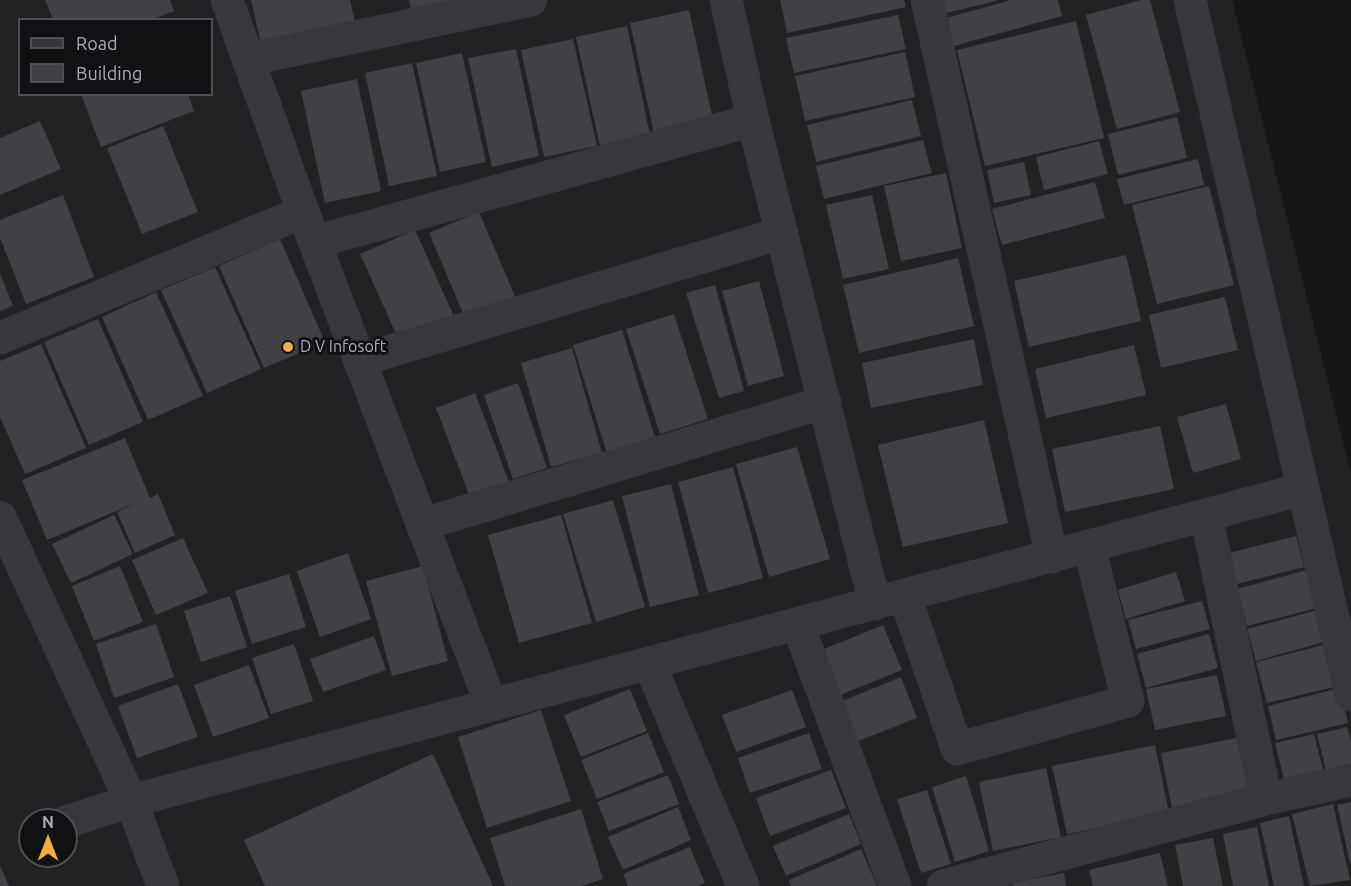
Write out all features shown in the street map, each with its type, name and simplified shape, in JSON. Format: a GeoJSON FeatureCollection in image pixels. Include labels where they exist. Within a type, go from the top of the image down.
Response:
{"type":"FeatureCollection","features":[{"type":"Feature","properties":{"kind":"street"},"geometry":{"type":"LineString","coordinates":[[227,0],[303,212],[491,704]]}},
{"type":"Feature","properties":{"kind":"street"},"geometry":{"type":"LineString","coordinates":[[250,59],[531,0]]}},
{"type":"Feature","properties":{"kind":"street"},"geometry":{"type":"LineString","coordinates":[[726,0],[753,120],[825,402],[890,600],[957,749],[1128,701],[1089,547]]}},
{"type":"Feature","properties":{"kind":"street"},"geometry":{"type":"LineString","coordinates":[[927,0],[1052,557]]}},
{"type":"Feature","properties":{"kind":"street"},"geometry":{"type":"LineString","coordinates":[[1190,0],[1351,695]]}},
{"type":"Feature","properties":{"kind":"street"},"geometry":{"type":"LineString","coordinates":[[315,242],[753,120]]}},
{"type":"Feature","properties":{"kind":"street"},"geometry":{"type":"LineString","coordinates":[[0,338],[303,212]]}},
{"type":"Feature","properties":{"kind":"street"},"geometry":{"type":"LineString","coordinates":[[361,360],[782,232]]}},
{"type":"Feature","properties":{"kind":"street"},"geometry":{"type":"LineString","coordinates":[[424,524],[825,402]]}},
{"type":"Feature","properties":{"kind":"street"},"geometry":{"type":"LineString","coordinates":[[78,818],[130,801],[491,704],[650,665],[1304,489]]}},
{"type":"Feature","properties":{"kind":"street"},"geometry":{"type":"LineString","coordinates":[[1206,515],[1266,799]]}},
{"type":"Feature","properties":{"kind":"street"},"geometry":{"type":"LineString","coordinates":[[0,517],[130,801],[163,886]]}},
{"type":"Feature","properties":{"kind":"street"},"geometry":{"type":"LineString","coordinates":[[798,625],[895,886]]}},
{"type":"Feature","properties":{"kind":"street"},"geometry":{"type":"LineString","coordinates":[[650,665],[743,886]]}},
{"type":"Feature","properties":{"kind":"street"},"geometry":{"type":"LineString","coordinates":[[943,886],[1266,799],[1351,780]]}},
{"type":"Feature","properties":{"kind":"shaded area"},"geometry":{"type":"Polygon","coordinates":[[[0,0],[1232,0],[1351,474],[1351,886],[0,886],[0,0]]]}},
{"type":"Feature","properties":{"kind":"building"},"geometry":{"type":"Polygon","coordinates":[[[45,0],[170,0],[174,11],[156,18],[52,18],[45,0]]]}},
{"type":"Feature","properties":{"kind":"building"},"geometry":{"type":"Polygon","coordinates":[[[251,0],[350,0],[357,31],[263,52],[251,0]]]}},
{"type":"Feature","properties":{"kind":"building"},"geometry":{"type":"Polygon","coordinates":[[[409,0],[464,0],[413,19],[409,0]]]}},
{"type":"Feature","properties":{"kind":"building"},"geometry":{"type":"Polygon","coordinates":[[[780,0],[904,0],[906,7],[787,33],[780,0]]]}},
{"type":"Feature","properties":{"kind":"building"},"geometry":{"type":"Polygon","coordinates":[[[943,0],[996,0],[996,1],[946,13],[943,0]]]}},
{"type":"Feature","properties":{"kind":"building"},"geometry":{"type":"Polygon","coordinates":[[[1011,0],[1058,0],[1062,16],[954,46],[946,18],[1011,0]]]}},
{"type":"Feature","properties":{"kind":"building"},"geometry":{"type":"Polygon","coordinates":[[[1141,0],[1150,0],[1180,112],[1117,129],[1086,15],[1141,0]]]}},
{"type":"Feature","properties":{"kind":"building"},"geometry":{"type":"Polygon","coordinates":[[[689,10],[713,120],[654,133],[630,23],[689,10]]]}},
{"type":"Feature","properties":{"kind":"building"},"geometry":{"type":"Polygon","coordinates":[[[898,15],[906,49],[794,73],[786,38],[898,15]]]}},
{"type":"Feature","properties":{"kind":"building"},"geometry":{"type":"Polygon","coordinates":[[[1076,21],[1104,138],[985,166],[957,50],[1076,21]]]}},
{"type":"Feature","properties":{"kind":"building"},"geometry":{"type":"Polygon","coordinates":[[[627,26],[650,135],[600,146],[576,37],[627,26]]]}},
{"type":"Feature","properties":{"kind":"building"},"geometry":{"type":"Polygon","coordinates":[[[573,39],[597,146],[544,157],[521,50],[573,39]]]}},
{"type":"Feature","properties":{"kind":"building"},"geometry":{"type":"Polygon","coordinates":[[[516,49],[539,156],[492,167],[468,58],[516,49]]]}},
{"type":"Feature","properties":{"kind":"building"},"geometry":{"type":"Polygon","coordinates":[[[905,52],[915,97],[805,121],[795,76],[905,52]]]}},
{"type":"Feature","properties":{"kind":"building"},"geometry":{"type":"Polygon","coordinates":[[[462,53],[486,162],[440,172],[416,63],[462,53]]]}},
{"type":"Feature","properties":{"kind":"building"},"geometry":{"type":"Polygon","coordinates":[[[412,63],[437,176],[389,186],[365,73],[412,63]]]}},
{"type":"Feature","properties":{"kind":"building"},"geometry":{"type":"Polygon","coordinates":[[[357,79],[381,191],[325,203],[301,91],[357,79]]]}},
{"type":"Feature","properties":{"kind":"building"},"geometry":{"type":"Polygon","coordinates":[[[82,96],[189,96],[194,111],[101,147],[82,96]]]}},
{"type":"Feature","properties":{"kind":"building"},"geometry":{"type":"Polygon","coordinates":[[[912,100],[921,136],[816,162],[807,125],[912,100]]]}},
{"type":"Feature","properties":{"kind":"building"},"geometry":{"type":"Polygon","coordinates":[[[1177,117],[1187,158],[1118,175],[1108,134],[1177,117]]]}},
{"type":"Feature","properties":{"kind":"building"},"geometry":{"type":"Polygon","coordinates":[[[40,121],[61,169],[0,195],[0,138],[40,121]]]}},
{"type":"Feature","properties":{"kind":"building"},"geometry":{"type":"Polygon","coordinates":[[[163,126],[198,212],[142,234],[107,148],[163,126]]]}},
{"type":"Feature","properties":{"kind":"building"},"geometry":{"type":"Polygon","coordinates":[[[923,140],[932,173],[824,199],[816,166],[923,140]]]}},
{"type":"Feature","properties":{"kind":"building"},"geometry":{"type":"Polygon","coordinates":[[[1099,141],[1108,174],[1044,190],[1036,157],[1099,141]]]}},
{"type":"Feature","properties":{"kind":"building"},"geometry":{"type":"Polygon","coordinates":[[[1198,159],[1204,185],[1124,205],[1117,179],[1198,159]]]}},
{"type":"Feature","properties":{"kind":"building"},"geometry":{"type":"Polygon","coordinates":[[[1024,162],[1031,195],[994,203],[987,170],[1024,162]]]}},
{"type":"Feature","properties":{"kind":"building"},"geometry":{"type":"Polygon","coordinates":[[[946,173],[962,248],[901,261],[884,186],[946,173]]]}},
{"type":"Feature","properties":{"kind":"building"},"geometry":{"type":"Polygon","coordinates":[[[1095,182],[1105,218],[1002,245],[992,209],[1095,182]]]}},
{"type":"Feature","properties":{"kind":"building"},"geometry":{"type":"Polygon","coordinates":[[[1209,186],[1234,285],[1157,304],[1132,205],[1209,186]]]}},
{"type":"Feature","properties":{"kind":"building"},"geometry":{"type":"Polygon","coordinates":[[[63,195],[94,277],[26,304],[0,238],[0,220],[63,195]]]}},
{"type":"Feature","properties":{"kind":"building"},"geometry":{"type":"Polygon","coordinates":[[[872,195],[889,269],[843,279],[826,205],[872,195]]]}},
{"type":"Feature","properties":{"kind":"building"},"geometry":{"type":"Polygon","coordinates":[[[479,212],[518,303],[468,325],[429,233],[479,212]]]}},
{"type":"Feature","properties":{"kind":"building"},"geometry":{"type":"Polygon","coordinates":[[[415,230],[457,323],[402,347],[360,254],[415,230]]]}},
{"type":"Feature","properties":{"kind":"building"},"geometry":{"type":"Polygon","coordinates":[[[280,239],[325,342],[264,368],[219,266],[280,239]]]}},
{"type":"Feature","properties":{"kind":"building"},"geometry":{"type":"Polygon","coordinates":[[[1126,255],[1141,321],[1029,347],[1014,281],[1126,255]]]}},
{"type":"Feature","properties":{"kind":"building"},"geometry":{"type":"Polygon","coordinates":[[[958,258],[974,326],[859,353],[843,285],[958,258]]]}},
{"type":"Feature","properties":{"kind":"building"},"geometry":{"type":"Polygon","coordinates":[[[215,267],[261,369],[207,393],[161,290],[215,267]]]}},
{"type":"Feature","properties":{"kind":"building"},"geometry":{"type":"Polygon","coordinates":[[[0,273],[13,306],[0,311],[0,273]]]}},
{"type":"Feature","properties":{"kind":"building"},"geometry":{"type":"Polygon","coordinates":[[[759,281],[784,376],[748,386],[722,291],[759,281]]]}},
{"type":"Feature","properties":{"kind":"building"},"geometry":{"type":"Polygon","coordinates":[[[715,285],[744,391],[719,398],[686,293],[715,285]]]}},
{"type":"Feature","properties":{"kind":"building"},"geometry":{"type":"Polygon","coordinates":[[[156,292],[203,396],[148,420],[102,317],[156,292]]]}},
{"type":"Feature","properties":{"kind":"building"},"geometry":{"type":"Polygon","coordinates":[[[1225,297],[1238,350],[1161,368],[1149,315],[1225,297]]]}},
{"type":"Feature","properties":{"kind":"building"},"geometry":{"type":"Polygon","coordinates":[[[674,314],[708,419],[660,434],[626,329],[674,314]]]}},
{"type":"Feature","properties":{"kind":"building"},"geometry":{"type":"Polygon","coordinates":[[[98,319],[143,422],[89,445],[44,342],[98,319]]]}},
{"type":"Feature","properties":{"kind":"building"},"geometry":{"type":"Polygon","coordinates":[[[622,330],[655,438],[607,453],[573,345],[622,330]]]}},
{"type":"Feature","properties":{"kind":"building"},"geometry":{"type":"Polygon","coordinates":[[[974,339],[983,385],[871,408],[862,363],[974,339]]]}},
{"type":"Feature","properties":{"kind":"building"},"geometry":{"type":"Polygon","coordinates":[[[41,344],[86,448],[25,474],[0,417],[0,361],[41,344]]]}},
{"type":"Feature","properties":{"kind":"building"},"geometry":{"type":"Polygon","coordinates":[[[1134,345],[1146,395],[1046,418],[1035,369],[1134,345]]]}},
{"type":"Feature","properties":{"kind":"building"},"geometry":{"type":"Polygon","coordinates":[[[572,348],[602,453],[551,467],[521,363],[572,348]]]}},
{"type":"Feature","properties":{"kind":"building"},"geometry":{"type":"Polygon","coordinates":[[[518,383],[547,468],[513,479],[484,395],[518,383]]]}},
{"type":"Feature","properties":{"kind":"building"},"geometry":{"type":"Polygon","coordinates":[[[475,393],[509,482],[470,497],[436,408],[475,393]]]}},
{"type":"Feature","properties":{"kind":"building"},"geometry":{"type":"Polygon","coordinates":[[[1226,404],[1241,459],[1193,473],[1177,417],[1226,404]]]}},
{"type":"Feature","properties":{"kind":"building"},"geometry":{"type":"Polygon","coordinates":[[[984,420],[1008,523],[903,547],[878,445],[984,420]]]}},
{"type":"Feature","properties":{"kind":"building"},"geometry":{"type":"Polygon","coordinates":[[[1160,426],[1174,489],[1065,512],[1052,449],[1160,426]]]}},
{"type":"Feature","properties":{"kind":"building"},"geometry":{"type":"Polygon","coordinates":[[[125,438],[150,498],[158,494],[175,535],[135,553],[117,512],[138,502],[47,540],[22,480],[125,438]]]}},
{"type":"Feature","properties":{"kind":"building"},"geometry":{"type":"Polygon","coordinates":[[[797,447],[830,559],[769,577],[736,464],[797,447]]]}},
{"type":"Feature","properties":{"kind":"building"},"geometry":{"type":"Polygon","coordinates":[[[733,467],[763,578],[708,593],[678,482],[733,467]]]}},
{"type":"Feature","properties":{"kind":"building"},"geometry":{"type":"Polygon","coordinates":[[[671,484],[699,595],[650,607],[622,496],[671,484]]]}},
{"type":"Feature","properties":{"kind":"building"},"geometry":{"type":"Polygon","coordinates":[[[613,500],[645,607],[596,622],[563,514],[613,500]]]}},
{"type":"Feature","properties":{"kind":"building"},"geometry":{"type":"Polygon","coordinates":[[[114,515],[133,554],[71,583],[52,544],[114,515]]]}},
{"type":"Feature","properties":{"kind":"building"},"geometry":{"type":"Polygon","coordinates":[[[561,515],[592,623],[519,643],[488,535],[561,515]]]}},
{"type":"Feature","properties":{"kind":"building"},"geometry":{"type":"Polygon","coordinates":[[[1296,536],[1304,567],[1237,584],[1229,553],[1296,536]]]}},
{"type":"Feature","properties":{"kind":"building"},"geometry":{"type":"Polygon","coordinates":[[[183,538],[208,593],[156,615],[132,560],[183,538]]]}},
{"type":"Feature","properties":{"kind":"building"},"geometry":{"type":"Polygon","coordinates":[[[348,553],[371,619],[320,637],[297,571],[348,553]]]}},
{"type":"Feature","properties":{"kind":"building"},"geometry":{"type":"Polygon","coordinates":[[[120,566],[143,622],[94,641],[72,586],[120,566]]]}},
{"type":"Feature","properties":{"kind":"building"},"geometry":{"type":"Polygon","coordinates":[[[423,566],[448,661],[392,676],[366,581],[423,566]]]}},
{"type":"Feature","properties":{"kind":"building"},"geometry":{"type":"Polygon","coordinates":[[[1307,570],[1317,608],[1247,626],[1237,589],[1307,570]]]}},
{"type":"Feature","properties":{"kind":"building"},"geometry":{"type":"Polygon","coordinates":[[[1176,572],[1185,601],[1126,619],[1118,590],[1176,572]]]}},
{"type":"Feature","properties":{"kind":"building"},"geometry":{"type":"Polygon","coordinates":[[[289,574],[306,627],[252,644],[235,591],[289,574]]]}},
{"type":"Feature","properties":{"kind":"building"},"geometry":{"type":"Polygon","coordinates":[[[230,596],[247,647],[201,662],[184,611],[230,596]]]}},
{"type":"Feature","properties":{"kind":"building"},"geometry":{"type":"Polygon","coordinates":[[[1202,601],[1210,629],[1136,649],[1128,620],[1202,601]]]}},
{"type":"Feature","properties":{"kind":"building"},"geometry":{"type":"Polygon","coordinates":[[[1318,610],[1327,641],[1256,661],[1247,629],[1318,610]]]}},
{"type":"Feature","properties":{"kind":"building"},"geometry":{"type":"Polygon","coordinates":[[[156,624],[174,677],[114,698],[96,644],[156,624]]]}},
{"type":"Feature","properties":{"kind":"building"},"geometry":{"type":"Polygon","coordinates":[[[883,625],[902,670],[835,697],[817,652],[883,625]]]}},
{"type":"Feature","properties":{"kind":"building"},"geometry":{"type":"Polygon","coordinates":[[[1209,634],[1218,668],[1146,688],[1137,654],[1209,634]]]}},
{"type":"Feature","properties":{"kind":"building"},"geometry":{"type":"Polygon","coordinates":[[[374,636],[386,670],[323,692],[310,659],[374,636]]]}},
{"type":"Feature","properties":{"kind":"building"},"geometry":{"type":"Polygon","coordinates":[[[294,644],[313,701],[271,714],[252,658],[294,644]]]}},
{"type":"Feature","properties":{"kind":"building"},"geometry":{"type":"Polygon","coordinates":[[[1328,644],[1338,686],[1267,703],[1256,662],[1328,644]]]}},
{"type":"Feature","properties":{"kind":"building"},"geometry":{"type":"Polygon","coordinates":[[[249,665],[269,718],[213,737],[194,685],[249,665]]]}},
{"type":"Feature","properties":{"kind":"building"},"geometry":{"type":"Polygon","coordinates":[[[1217,675],[1226,716],[1155,730],[1146,689],[1217,675]]]}},
{"type":"Feature","properties":{"kind":"building"},"geometry":{"type":"Polygon","coordinates":[[[901,677],[917,718],[856,742],[840,702],[901,677]]]}},
{"type":"Feature","properties":{"kind":"building"},"geometry":{"type":"Polygon","coordinates":[[[178,684],[198,737],[137,758],[118,706],[178,684]]]}},
{"type":"Feature","properties":{"kind":"building"},"geometry":{"type":"Polygon","coordinates":[[[1340,688],[1348,723],[1276,740],[1268,706],[1340,688]]]}},
{"type":"Feature","properties":{"kind":"building"},"geometry":{"type":"Polygon","coordinates":[[[630,689],[647,731],[581,757],[564,715],[630,689]]]}},
{"type":"Feature","properties":{"kind":"building"},"geometry":{"type":"Polygon","coordinates":[[[792,690],[806,727],[736,752],[722,715],[792,690]]]}},
{"type":"Feature","properties":{"kind":"building"},"geometry":{"type":"Polygon","coordinates":[[[541,710],[571,801],[487,828],[458,737],[541,710]]]}},
{"type":"Feature","properties":{"kind":"building"},"geometry":{"type":"Polygon","coordinates":[[[1347,727],[1351,741],[1351,772],[1328,778],[1317,734],[1347,727]]]}},
{"type":"Feature","properties":{"kind":"building"},"geometry":{"type":"Polygon","coordinates":[[[648,733],[664,772],[597,799],[581,760],[648,733]]]}},
{"type":"Feature","properties":{"kind":"building"},"geometry":{"type":"Polygon","coordinates":[[[809,733],[822,769],[750,793],[738,758],[809,733]]]}},
{"type":"Feature","properties":{"kind":"building"},"geometry":{"type":"Polygon","coordinates":[[[1314,734],[1325,778],[1286,787],[1275,743],[1314,734]]]}},
{"type":"Feature","properties":{"kind":"building"},"geometry":{"type":"Polygon","coordinates":[[[1241,737],[1253,797],[1173,813],[1161,753],[1241,737]]]}},
{"type":"Feature","properties":{"kind":"building"},"geometry":{"type":"Polygon","coordinates":[[[1155,745],[1169,813],[1067,834],[1052,766],[1155,745]]]}},
{"type":"Feature","properties":{"kind":"building"},"geometry":{"type":"Polygon","coordinates":[[[433,754],[493,886],[265,886],[244,840],[433,754]]]}},
{"type":"Feature","properties":{"kind":"building"},"geometry":{"type":"Polygon","coordinates":[[[1046,768],[1061,837],[993,851],[979,782],[1046,768]]]}},
{"type":"Feature","properties":{"kind":"building"},"geometry":{"type":"Polygon","coordinates":[[[831,770],[846,808],[770,836],[756,798],[831,770]]]}},
{"type":"Feature","properties":{"kind":"building"},"geometry":{"type":"Polygon","coordinates":[[[668,775],[679,804],[609,831],[597,802],[668,775]]]}},
{"type":"Feature","properties":{"kind":"building"},"geometry":{"type":"Polygon","coordinates":[[[966,776],[989,851],[955,862],[932,787],[966,776]]]}},
{"type":"Feature","properties":{"kind":"building"},"geometry":{"type":"Polygon","coordinates":[[[927,790],[951,864],[921,873],[897,799],[927,790]]]}},
{"type":"Feature","properties":{"kind":"building"},"geometry":{"type":"Polygon","coordinates":[[[1351,802],[1351,863],[1350,863],[1337,805],[1351,802]]]}},
{"type":"Feature","properties":{"kind":"building"},"geometry":{"type":"Polygon","coordinates":[[[1333,804],[1350,880],[1310,886],[1292,814],[1333,804]]]}},
{"type":"Feature","properties":{"kind":"building"},"geometry":{"type":"Polygon","coordinates":[[[678,807],[691,840],[623,870],[608,837],[678,807]]]}},
{"type":"Feature","properties":{"kind":"building"},"geometry":{"type":"Polygon","coordinates":[[[581,809],[603,879],[581,886],[505,886],[490,838],[581,809]]]}},
{"type":"Feature","properties":{"kind":"building"},"geometry":{"type":"Polygon","coordinates":[[[849,814],[861,844],[786,876],[773,846],[849,814]]]}},
{"type":"Feature","properties":{"kind":"building"},"geometry":{"type":"Polygon","coordinates":[[[1289,816],[1304,886],[1274,886],[1260,823],[1289,816]]]}},
{"type":"Feature","properties":{"kind":"building"},"geometry":{"type":"Polygon","coordinates":[[[1257,827],[1269,886],[1233,886],[1223,834],[1257,827]]]}},
{"type":"Feature","properties":{"kind":"building"},"geometry":{"type":"Polygon","coordinates":[[[1213,838],[1223,886],[1183,886],[1175,845],[1213,838]]]}},
{"type":"Feature","properties":{"kind":"building"},"geometry":{"type":"Polygon","coordinates":[[[690,847],[705,883],[697,886],[628,886],[623,874],[690,847]]]}},
{"type":"Feature","properties":{"kind":"building"},"geometry":{"type":"Polygon","coordinates":[[[861,849],[877,886],[791,886],[789,880],[861,849]]]}},
{"type":"Feature","properties":{"kind":"building"},"geometry":{"type":"Polygon","coordinates":[[[1160,853],[1168,886],[1093,886],[1089,870],[1160,853]]]}},
{"type":"Feature","properties":{"kind":"building"},"geometry":{"type":"Polygon","coordinates":[[[0,865],[9,886],[0,886],[0,865]]]}},
{"type":"Feature","properties":{"kind":"building"},"geometry":{"type":"Polygon","coordinates":[[[1064,873],[1066,886],[1013,886],[1013,883],[1064,873]]]}},
{"type":"Feature","properties":{"kind":"place","name":"D V Infosoft"},"geometry":{"type":"Point","coordinates":[288,347]}}]}
